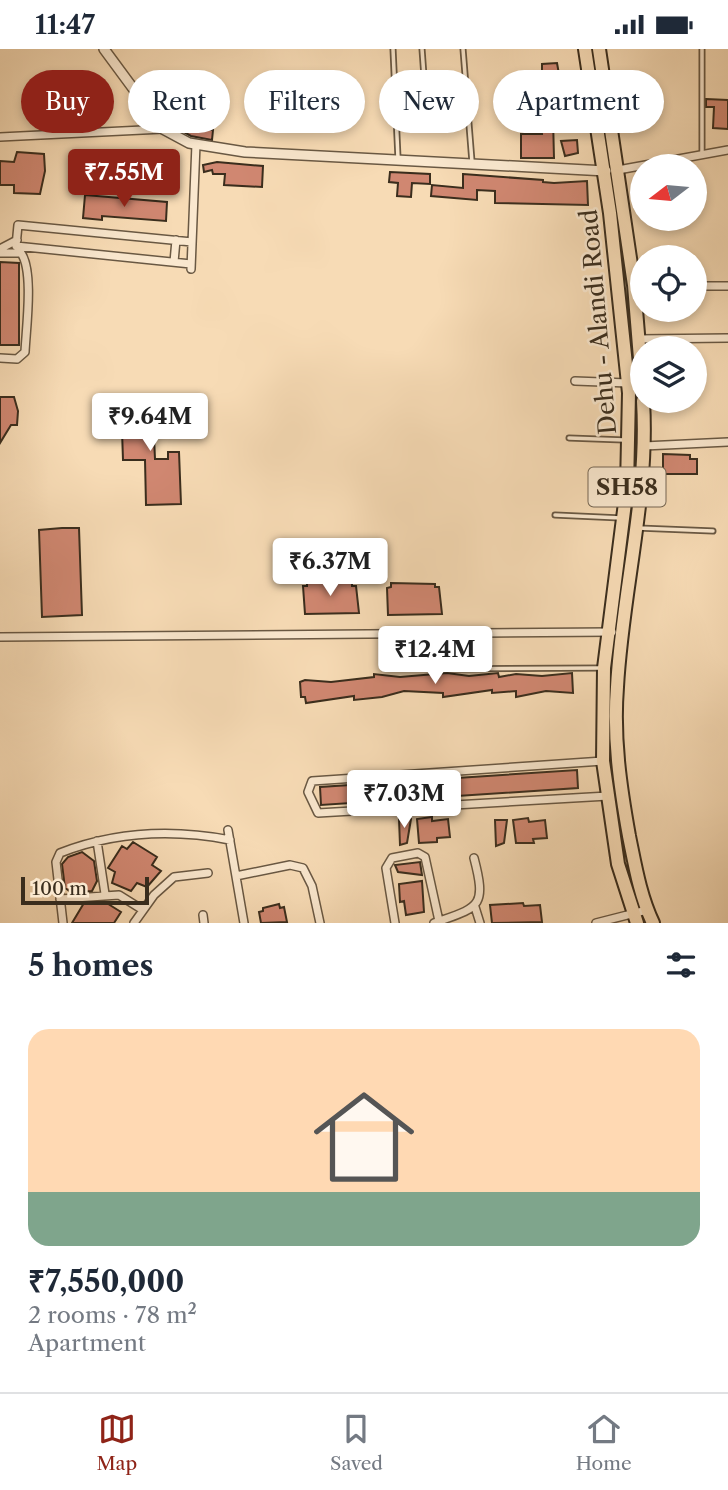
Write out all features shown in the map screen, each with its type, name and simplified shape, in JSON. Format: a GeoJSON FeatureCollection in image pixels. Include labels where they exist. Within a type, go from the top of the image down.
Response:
{"type":"FeatureCollection","features":[{"type":"Feature","properties":{"kind":"main road","name":"Dehu - Alandi Road"},"geometry":{"type":"LineString","coordinates":[[584,49],[605,171],[628,383],[629,440],[623,518],[604,668],[603,761],[620,873],[635,919]]}},
{"type":"Feature","properties":{"kind":"main road","name":"Dehu - Alandi Road"},"geometry":{"type":"LineString","coordinates":[[599,49],[631,245]]}},
{"type":"Feature","properties":{"kind":"main road","name":"Dehu - Alandi Road"},"geometry":{"type":"LineString","coordinates":[[643,413],[644,446],[617,686],[618,767],[633,853],[647,910],[653,923]]}},
{"type":"Feature","properties":{"kind":"street"},"geometry":{"type":"LineString","coordinates":[[104,49],[128,82]]}},
{"type":"Feature","properties":{"kind":"street"},"geometry":{"type":"LineString","coordinates":[[0,138],[128,131]]}},
{"type":"Feature","properties":{"kind":"street"},"geometry":{"type":"LineString","coordinates":[[172,133],[196,144],[245,152],[605,171],[630,168]]}},
{"type":"Feature","properties":{"kind":"street"},"geometry":{"type":"LineString","coordinates":[[192,242],[19,225],[16,246],[174,262],[191,267],[196,144]]}},
{"type":"Feature","properties":{"kind":"street"},"geometry":{"type":"LineString","coordinates":[[707,154],[728,150]]}},
{"type":"Feature","properties":{"kind":"street"},"geometry":{"type":"LineString","coordinates":[[0,251],[17,240]]}},
{"type":"Feature","properties":{"kind":"street"},"geometry":{"type":"LineString","coordinates":[[174,262],[176,240]]}},
{"type":"Feature","properties":{"kind":"street"},"geometry":{"type":"LineString","coordinates":[[0,251],[21,253],[25,259],[27,282],[26,352],[17,359],[0,358]]}},
{"type":"Feature","properties":{"kind":"street"},"geometry":{"type":"LineString","coordinates":[[707,286],[728,286]]}},
{"type":"Feature","properties":{"kind":"street"},"geometry":{"type":"LineString","coordinates":[[707,338],[728,338]]}},
{"type":"Feature","properties":{"kind":"street"},"geometry":{"type":"LineString","coordinates":[[575,381],[628,383]]}},
{"type":"Feature","properties":{"kind":"street"},"geometry":{"type":"LineString","coordinates":[[644,446],[728,442]]}},
{"type":"Feature","properties":{"kind":"street"},"geometry":{"type":"LineString","coordinates":[[0,637],[624,633]]}},
{"type":"Feature","properties":{"kind":"street"},"geometry":{"type":"LineString","coordinates":[[603,761],[312,781],[309,792],[318,813],[608,796]]}},
{"type":"Feature","properties":{"kind":"street"},"geometry":{"type":"LineString","coordinates":[[228,830],[244,923]]}},
{"type":"Feature","properties":{"kind":"street"},"geometry":{"type":"LineString","coordinates":[[64,923],[56,857],[60,853],[97,841],[155,832],[230,840]]}},
{"type":"Feature","properties":{"kind":"street"},"geometry":{"type":"LineString","coordinates":[[97,841],[106,894]]}},
{"type":"Feature","properties":{"kind":"street"},"geometry":{"type":"LineString","coordinates":[[396,923],[386,868],[392,858],[418,853],[425,857],[436,922],[475,907],[481,899],[482,886],[474,858]]}},
{"type":"Feature","properties":{"kind":"street"},"geometry":{"type":"LineString","coordinates":[[236,876],[290,865],[303,868],[312,885],[320,923]]}},
{"type":"Feature","properties":{"kind":"street"},"geometry":{"type":"LineString","coordinates":[[134,923],[154,895],[174,877],[208,873]]}},
{"type":"Feature","properties":{"kind":"street"},"geometry":{"type":"LineString","coordinates":[[60,899],[119,895],[143,911]]}},
{"type":"Feature","properties":{"kind":"street"},"geometry":{"type":"LineString","coordinates":[[475,907],[480,923]]}},
{"type":"Feature","properties":{"kind":"street"},"geometry":{"type":"LineString","coordinates":[[596,923],[635,919],[647,910]]}},
{"type":"Feature","properties":{"kind":"lane"},"geometry":{"type":"LineString","coordinates":[[393,49],[394,70]]}},
{"type":"Feature","properties":{"kind":"lane"},"geometry":{"type":"LineString","coordinates":[[422,49],[424,70]]}},
{"type":"Feature","properties":{"kind":"lane"},"geometry":{"type":"LineString","coordinates":[[463,49],[472,165]]}},
{"type":"Feature","properties":{"kind":"lane"},"geometry":{"type":"LineString","coordinates":[[702,49],[702,154]]}},
{"type":"Feature","properties":{"kind":"lane"},"geometry":{"type":"LineString","coordinates":[[397,133],[398,160]]}},
{"type":"Feature","properties":{"kind":"lane"},"geometry":{"type":"LineString","coordinates":[[569,438],[629,440]]}},
{"type":"Feature","properties":{"kind":"lane"},"geometry":{"type":"LineString","coordinates":[[555,515],[623,518]]}},
{"type":"Feature","properties":{"kind":"lane"},"geometry":{"type":"LineString","coordinates":[[635,528],[713,531]]}},
{"type":"Feature","properties":{"kind":"lane"},"geometry":{"type":"LineString","coordinates":[[434,669],[604,668]]}},
{"type":"Feature","properties":{"kind":"building"},"geometry":{"type":"Polygon","coordinates":[[[557,63],[558,70],[542,70],[542,64],[557,63]]]}},
{"type":"Feature","properties":{"kind":"building"},"geometry":{"type":"Polygon","coordinates":[[[706,99],[728,100],[728,129],[713,128],[714,107],[706,107],[706,99]]]}},
{"type":"Feature","properties":{"kind":"building"},"geometry":{"type":"Polygon","coordinates":[[[186,133],[213,133],[212,140],[186,133]]]}},
{"type":"Feature","properties":{"kind":"building"},"geometry":{"type":"Polygon","coordinates":[[[553,133],[554,158],[521,158],[521,134],[553,133]]]}},
{"type":"Feature","properties":{"kind":"building"},"geometry":{"type":"Polygon","coordinates":[[[577,140],[578,153],[565,156],[561,141],[577,140]]]}},
{"type":"Feature","properties":{"kind":"building"},"geometry":{"type":"Polygon","coordinates":[[[17,152],[44,154],[45,171],[40,194],[14,193],[14,185],[0,185],[0,161],[14,162],[17,152]]]}},
{"type":"Feature","properties":{"kind":"building"},"geometry":{"type":"Polygon","coordinates":[[[217,162],[263,166],[262,187],[224,185],[225,174],[213,174],[212,170],[204,172],[203,165],[217,162]]]}},
{"type":"Feature","properties":{"kind":"building"},"geometry":{"type":"Polygon","coordinates":[[[390,172],[430,174],[430,184],[412,183],[411,197],[397,196],[398,183],[389,182],[390,172]]]}},
{"type":"Feature","properties":{"kind":"building"},"geometry":{"type":"Polygon","coordinates":[[[463,174],[554,183],[587,181],[588,205],[495,203],[495,191],[477,190],[477,200],[431,196],[432,185],[463,188],[463,174]]]}},
{"type":"Feature","properties":{"kind":"building"},"geometry":{"type":"Polygon","coordinates":[[[85,195],[167,202],[166,221],[102,216],[102,220],[83,218],[85,195]]]}},
{"type":"Feature","properties":{"kind":"building"},"geometry":{"type":"Polygon","coordinates":[[[0,262],[19,263],[19,345],[0,345],[0,262]]]}},
{"type":"Feature","properties":{"kind":"building"},"geometry":{"type":"Polygon","coordinates":[[[0,397],[14,397],[18,411],[17,425],[11,425],[0,443],[0,397]]]}},
{"type":"Feature","properties":{"kind":"building"},"geometry":{"type":"Polygon","coordinates":[[[135,400],[135,406],[160,405],[161,437],[154,437],[155,459],[168,459],[168,452],[179,452],[181,504],[146,505],[145,460],[123,460],[121,401],[135,400]]]}},
{"type":"Feature","properties":{"kind":"building"},"geometry":{"type":"Polygon","coordinates":[[[663,454],[690,455],[690,459],[697,459],[697,474],[663,474],[663,454]]]}},
{"type":"Feature","properties":{"kind":"building"},"geometry":{"type":"Polygon","coordinates":[[[79,528],[82,615],[42,617],[39,530],[79,528]]]}},
{"type":"Feature","properties":{"kind":"building"},"geometry":{"type":"Polygon","coordinates":[[[307,582],[352,583],[352,586],[356,586],[359,613],[305,614],[303,586],[307,586],[307,582]]]}},
{"type":"Feature","properties":{"kind":"building"},"geometry":{"type":"Polygon","coordinates":[[[391,583],[435,584],[435,587],[439,587],[442,614],[388,615],[387,588],[391,587],[391,583]]]}},
{"type":"Feature","properties":{"kind":"building"},"geometry":{"type":"Polygon","coordinates":[[[447,673],[469,676],[498,673],[499,677],[572,673],[573,693],[546,691],[516,697],[516,691],[492,693],[492,690],[443,697],[443,693],[404,691],[382,697],[354,700],[354,696],[306,703],[305,697],[301,697],[300,682],[305,680],[331,682],[374,677],[374,674],[400,677],[447,673]]]}},
{"type":"Feature","properties":{"kind":"building"},"geometry":{"type":"Polygon","coordinates":[[[577,770],[578,788],[321,805],[320,787],[577,770]]]}},
{"type":"Feature","properties":{"kind":"building"},"geometry":{"type":"Polygon","coordinates":[[[432,817],[432,821],[448,819],[450,837],[437,838],[437,842],[419,843],[417,819],[432,817]]]}},
{"type":"Feature","properties":{"kind":"building"},"geometry":{"type":"Polygon","coordinates":[[[528,818],[529,822],[545,820],[547,838],[533,839],[534,843],[516,843],[513,820],[528,818]]]}},
{"type":"Feature","properties":{"kind":"building"},"geometry":{"type":"Polygon","coordinates":[[[399,819],[411,819],[407,843],[400,845],[399,819]]]}},
{"type":"Feature","properties":{"kind":"building"},"geometry":{"type":"Polygon","coordinates":[[[495,820],[507,820],[504,843],[496,846],[495,820]]]}},
{"type":"Feature","properties":{"kind":"building"},"geometry":{"type":"Polygon","coordinates":[[[133,842],[157,857],[152,865],[161,871],[147,887],[137,883],[131,891],[112,883],[115,872],[108,868],[122,846],[127,849],[133,842]]]}},
{"type":"Feature","properties":{"kind":"building"},"geometry":{"type":"Polygon","coordinates":[[[82,852],[94,861],[97,881],[92,891],[71,892],[65,888],[62,864],[68,857],[82,852]]]}},
{"type":"Feature","properties":{"kind":"building"},"geometry":{"type":"Polygon","coordinates":[[[420,862],[422,875],[398,872],[395,865],[420,862]]]}},
{"type":"Feature","properties":{"kind":"building"},"geometry":{"type":"Polygon","coordinates":[[[422,881],[424,912],[406,915],[404,901],[400,902],[399,884],[422,881]]]}},
{"type":"Feature","properties":{"kind":"building"},"geometry":{"type":"Polygon","coordinates":[[[105,902],[121,912],[114,923],[72,923],[84,903],[105,902]]]}},
{"type":"Feature","properties":{"kind":"building"},"geometry":{"type":"Polygon","coordinates":[[[523,903],[524,906],[540,905],[542,922],[492,923],[490,905],[523,903]]]}},
{"type":"Feature","properties":{"kind":"building"},"geometry":{"type":"Polygon","coordinates":[[[279,904],[280,908],[284,907],[287,922],[261,923],[259,912],[263,911],[263,908],[279,904]]]}}]}
